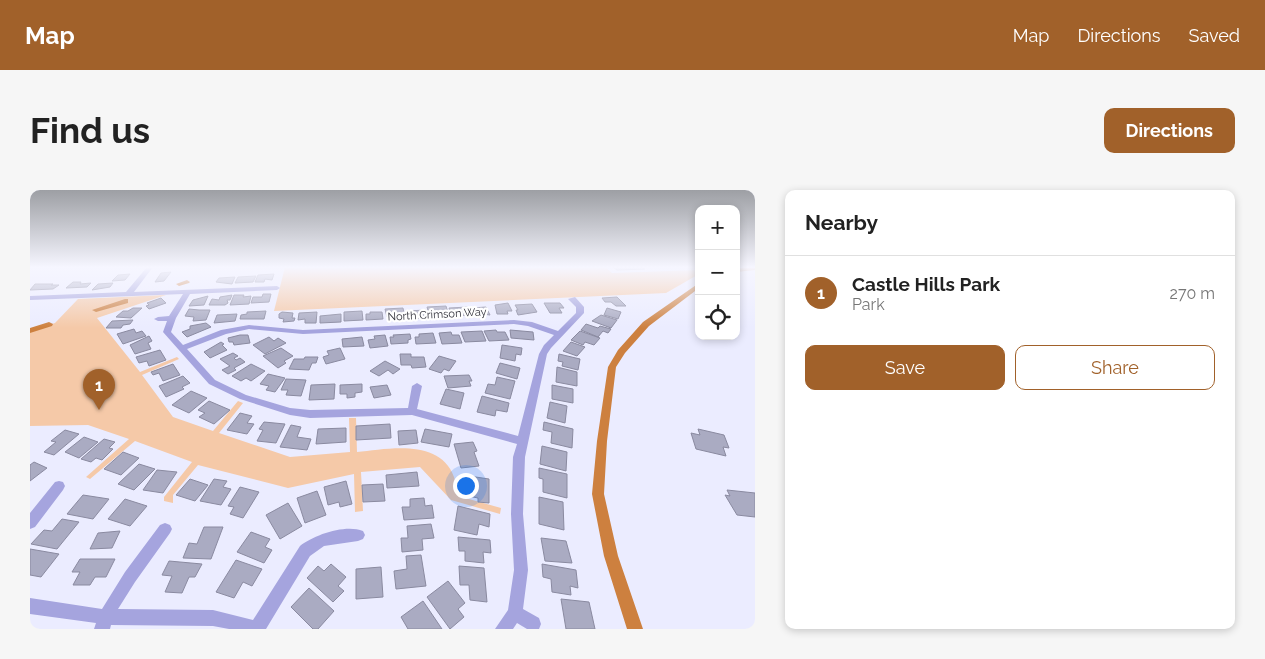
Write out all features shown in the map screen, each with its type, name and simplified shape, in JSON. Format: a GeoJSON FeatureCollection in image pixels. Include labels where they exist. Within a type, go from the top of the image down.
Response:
{"type":"FeatureCollection","features":[{"type":"Feature","properties":{"kind":"street"},"geometry":{"type":"LineString","coordinates":[[128,294],[133,287]]}},
{"type":"Feature","properties":{"kind":"street"},"geometry":{"type":"LineString","coordinates":[[30,298],[277,288]]}},
{"type":"Feature","properties":{"kind":"street"},"geometry":{"type":"LineString","coordinates":[[188,291],[172,318],[167,332],[204,374],[223,388],[243,397],[290,411],[324,415],[412,411],[521,441]]}},
{"type":"Feature","properties":{"kind":"street"},"geometry":{"type":"LineString","coordinates":[[503,629],[515,613],[521,570],[517,514],[521,441],[542,354],[580,313],[580,307],[572,298]]}},
{"type":"Feature","properties":{"kind":"street"},"geometry":{"type":"LineString","coordinates":[[158,319],[172,318]]}},
{"type":"Feature","properties":{"kind":"street","name":"North Crimson Way"},"geometry":{"type":"LineString","coordinates":[[181,349],[235,329],[259,327],[314,331],[514,322],[529,324],[559,334]]}},
{"type":"Feature","properties":{"kind":"street"},"geometry":{"type":"LineString","coordinates":[[313,341],[314,331]]}},
{"type":"Feature","properties":{"kind":"street"},"geometry":{"type":"LineString","coordinates":[[412,411],[417,386]]}},
{"type":"Feature","properties":{"kind":"street"},"geometry":{"type":"LineString","coordinates":[[30,523],[59,486]]}},
{"type":"Feature","properties":{"kind":"street"},"geometry":{"type":"LineString","coordinates":[[104,623],[121,592],[165,529]]}},
{"type":"Feature","properties":{"kind":"street"},"geometry":{"type":"LineString","coordinates":[[30,606],[104,623],[213,618],[257,629],[305,551],[313,542],[358,535]]}},
{"type":"Feature","properties":{"kind":"street"},"geometry":{"type":"LineString","coordinates":[[515,613],[533,624]]}},
{"type":"Feature","properties":{"kind":"shaded area"},"geometry":{"type":"Polygon","coordinates":[[[280,287],[676,287],[666,293],[274,311],[280,287]]]}},
{"type":"Feature","properties":{"kind":"shaded area"},"geometry":{"type":"Polygon","coordinates":[[[166,295],[97,318],[140,372],[177,357],[179,359],[142,375],[173,417],[213,431],[238,401],[243,403],[219,433],[290,457],[350,452],[349,418],[356,418],[357,452],[398,448],[425,451],[437,456],[447,465],[454,477],[458,496],[501,508],[500,514],[451,500],[420,467],[361,472],[363,511],[355,512],[354,474],[288,488],[198,465],[173,495],[173,503],[164,501],[164,497],[192,462],[135,441],[90,479],[86,477],[129,439],[88,425],[30,426],[30,331],[55,323],[78,299],[166,295]]]}},
{"type":"Feature","properties":{"kind":"building"},"geometry":{"type":"Polygon","coordinates":[[[32,287],[55,287],[53,289],[30,290],[32,287]]]}},
{"type":"Feature","properties":{"kind":"building"},"geometry":{"type":"Polygon","coordinates":[[[95,287],[107,287],[92,290],[95,287]]]}},
{"type":"Feature","properties":{"kind":"building"},"geometry":{"type":"Polygon","coordinates":[[[263,294],[271,294],[269,302],[251,303],[253,297],[262,297],[263,294]]]}},
{"type":"Feature","properties":{"kind":"building"},"geometry":{"type":"Polygon","coordinates":[[[232,295],[225,305],[209,305],[212,299],[219,300],[220,297],[232,295]]]}},
{"type":"Feature","properties":{"kind":"building"},"geometry":{"type":"Polygon","coordinates":[[[234,295],[251,296],[249,304],[230,305],[234,295]]]}},
{"type":"Feature","properties":{"kind":"building"},"geometry":{"type":"Polygon","coordinates":[[[208,296],[204,305],[189,306],[193,300],[208,296]]]}},
{"type":"Feature","properties":{"kind":"building"},"geometry":{"type":"Polygon","coordinates":[[[617,297],[626,306],[616,306],[611,302],[605,302],[602,298],[617,297]]]}},
{"type":"Feature","properties":{"kind":"building"},"geometry":{"type":"Polygon","coordinates":[[[161,298],[166,303],[149,309],[146,306],[149,305],[147,303],[161,298]]]}},
{"type":"Feature","properties":{"kind":"building"},"geometry":{"type":"Polygon","coordinates":[[[508,303],[512,311],[507,311],[508,314],[497,314],[495,305],[508,303]]]}},
{"type":"Feature","properties":{"kind":"building"},"geometry":{"type":"Polygon","coordinates":[[[544,303],[560,303],[564,308],[559,308],[562,313],[550,313],[544,303]]]}},
{"type":"Feature","properties":{"kind":"building"},"geometry":{"type":"Polygon","coordinates":[[[532,304],[537,312],[518,315],[515,305],[532,304]]]}},
{"type":"Feature","properties":{"kind":"building"},"geometry":{"type":"Polygon","coordinates":[[[446,306],[449,316],[430,317],[427,307],[446,306]]]}},
{"type":"Feature","properties":{"kind":"building"},"geometry":{"type":"Polygon","coordinates":[[[468,307],[471,315],[452,316],[449,308],[468,307]]]}},
{"type":"Feature","properties":{"kind":"building"},"geometry":{"type":"Polygon","coordinates":[[[486,307],[490,315],[475,313],[472,308],[486,307]]]}},
{"type":"Feature","properties":{"kind":"building"},"geometry":{"type":"Polygon","coordinates":[[[142,308],[131,318],[116,317],[123,311],[142,308]]]}},
{"type":"Feature","properties":{"kind":"building"},"geometry":{"type":"Polygon","coordinates":[[[403,308],[405,318],[387,317],[385,309],[403,308]]]}},
{"type":"Feature","properties":{"kind":"building"},"geometry":{"type":"Polygon","coordinates":[[[607,308],[621,312],[618,319],[604,315],[607,308]]]}},
{"type":"Feature","properties":{"kind":"building"},"geometry":{"type":"Polygon","coordinates":[[[189,309],[210,310],[206,320],[193,321],[194,317],[185,316],[189,309]]]}},
{"type":"Feature","properties":{"kind":"building"},"geometry":{"type":"Polygon","coordinates":[[[426,310],[428,318],[409,319],[407,311],[426,310]]]}},
{"type":"Feature","properties":{"kind":"building"},"geometry":{"type":"Polygon","coordinates":[[[266,311],[264,319],[240,319],[241,315],[247,314],[247,312],[266,311]]]}},
{"type":"Feature","properties":{"kind":"building"},"geometry":{"type":"Polygon","coordinates":[[[362,311],[363,320],[344,321],[344,312],[362,311]]]}},
{"type":"Feature","properties":{"kind":"building"},"geometry":{"type":"Polygon","coordinates":[[[282,312],[293,313],[292,318],[295,318],[294,321],[283,322],[284,319],[279,318],[279,314],[282,312]]]}},
{"type":"Feature","properties":{"kind":"building"},"geometry":{"type":"Polygon","coordinates":[[[317,312],[316,323],[305,323],[305,319],[298,320],[299,313],[317,312]]]}},
{"type":"Feature","properties":{"kind":"building"},"geometry":{"type":"Polygon","coordinates":[[[370,312],[382,312],[383,319],[366,320],[366,314],[370,314],[370,312]]]}},
{"type":"Feature","properties":{"kind":"building"},"geometry":{"type":"Polygon","coordinates":[[[237,314],[235,321],[214,323],[217,315],[237,314]]]}},
{"type":"Feature","properties":{"kind":"building"},"geometry":{"type":"Polygon","coordinates":[[[341,314],[341,322],[320,323],[320,316],[341,314]]]}},
{"type":"Feature","properties":{"kind":"building"},"geometry":{"type":"Polygon","coordinates":[[[601,315],[617,320],[611,328],[592,321],[601,315]]]}},
{"type":"Feature","properties":{"kind":"building"},"geometry":{"type":"Polygon","coordinates":[[[133,320],[130,324],[123,325],[121,328],[106,328],[112,321],[133,320]]]}},
{"type":"Feature","properties":{"kind":"building"},"geometry":{"type":"Polygon","coordinates":[[[206,323],[211,327],[187,337],[182,332],[190,329],[190,326],[206,323]]]}},
{"type":"Feature","properties":{"kind":"building"},"geometry":{"type":"Polygon","coordinates":[[[586,324],[598,328],[600,326],[611,329],[608,333],[603,331],[598,337],[581,330],[586,324]]]}},
{"type":"Feature","properties":{"kind":"building"},"geometry":{"type":"Polygon","coordinates":[[[134,329],[136,333],[142,331],[146,336],[123,344],[117,334],[134,329]]]}},
{"type":"Feature","properties":{"kind":"building"},"geometry":{"type":"Polygon","coordinates":[[[496,330],[497,332],[505,332],[509,340],[489,341],[484,331],[496,330]]]}},
{"type":"Feature","properties":{"kind":"building"},"geometry":{"type":"Polygon","coordinates":[[[510,330],[533,332],[534,340],[511,338],[510,330]]]}},
{"type":"Feature","properties":{"kind":"building"},"geometry":{"type":"Polygon","coordinates":[[[482,331],[486,341],[465,342],[461,332],[482,331]]]}},
{"type":"Feature","properties":{"kind":"building"},"geometry":{"type":"Polygon","coordinates":[[[580,331],[600,338],[594,345],[585,342],[583,345],[571,340],[580,331]]]}},
{"type":"Feature","properties":{"kind":"building"},"geometry":{"type":"Polygon","coordinates":[[[451,332],[452,335],[459,335],[462,343],[442,344],[439,333],[451,332]]]}},
{"type":"Feature","properties":{"kind":"building"},"geometry":{"type":"Polygon","coordinates":[[[433,333],[436,343],[416,344],[415,337],[419,337],[419,334],[433,333]]]}},
{"type":"Feature","properties":{"kind":"building"},"geometry":{"type":"Polygon","coordinates":[[[410,334],[411,339],[408,340],[408,343],[391,344],[390,337],[394,337],[393,335],[410,334]]]}},
{"type":"Feature","properties":{"kind":"building"},"geometry":{"type":"Polygon","coordinates":[[[248,335],[250,343],[234,345],[233,342],[229,342],[228,338],[248,335]]]}},
{"type":"Feature","properties":{"kind":"building"},"geometry":{"type":"Polygon","coordinates":[[[385,335],[388,346],[370,348],[368,340],[375,339],[374,336],[385,335]]]}},
{"type":"Feature","properties":{"kind":"building"},"geometry":{"type":"Polygon","coordinates":[[[149,336],[152,341],[148,343],[151,349],[135,354],[130,345],[149,336]]]}},
{"type":"Feature","properties":{"kind":"building"},"geometry":{"type":"Polygon","coordinates":[[[269,337],[274,341],[278,338],[286,343],[265,354],[253,345],[269,337]]]}},
{"type":"Feature","properties":{"kind":"building"},"geometry":{"type":"Polygon","coordinates":[[[362,337],[364,346],[343,347],[342,339],[362,337]]]}},
{"type":"Feature","properties":{"kind":"building"},"geometry":{"type":"Polygon","coordinates":[[[221,342],[227,350],[210,358],[204,352],[221,342]]]}},
{"type":"Feature","properties":{"kind":"building"},"geometry":{"type":"Polygon","coordinates":[[[571,342],[585,347],[577,356],[563,351],[571,342]]]}},
{"type":"Feature","properties":{"kind":"building"},"geometry":{"type":"Polygon","coordinates":[[[502,345],[522,348],[521,355],[516,354],[515,361],[500,358],[502,345]]]}},
{"type":"Feature","properties":{"kind":"building"},"geometry":{"type":"Polygon","coordinates":[[[281,348],[293,356],[284,361],[286,363],[278,368],[263,356],[281,348]]]}},
{"type":"Feature","properties":{"kind":"building"},"geometry":{"type":"Polygon","coordinates":[[[340,348],[345,359],[326,364],[323,357],[329,355],[327,351],[340,348]]]}},
{"type":"Feature","properties":{"kind":"building"},"geometry":{"type":"Polygon","coordinates":[[[160,350],[166,360],[149,366],[147,361],[139,363],[136,357],[160,350]]]}},
{"type":"Feature","properties":{"kind":"building"},"geometry":{"type":"Polygon","coordinates":[[[233,353],[238,356],[234,358],[236,360],[240,358],[245,362],[228,374],[222,370],[230,366],[220,359],[233,353]]]}},
{"type":"Feature","properties":{"kind":"building"},"geometry":{"type":"Polygon","coordinates":[[[400,354],[411,354],[411,357],[424,357],[426,367],[412,368],[411,365],[401,365],[400,354]]]}},
{"type":"Feature","properties":{"kind":"building"},"geometry":{"type":"Polygon","coordinates":[[[559,354],[580,359],[578,370],[562,366],[563,362],[558,361],[559,354]]]}},
{"type":"Feature","properties":{"kind":"building"},"geometry":{"type":"Polygon","coordinates":[[[439,356],[456,361],[449,371],[444,369],[441,373],[429,369],[439,356]]]}},
{"type":"Feature","properties":{"kind":"building"},"geometry":{"type":"Polygon","coordinates":[[[305,357],[318,357],[316,363],[312,363],[309,370],[289,369],[294,359],[304,359],[305,357]]]}},
{"type":"Feature","properties":{"kind":"building"},"geometry":{"type":"Polygon","coordinates":[[[385,361],[400,369],[393,374],[388,370],[379,376],[370,371],[385,361]]]}},
{"type":"Feature","properties":{"kind":"building"},"geometry":{"type":"Polygon","coordinates":[[[500,363],[520,368],[517,379],[496,373],[500,363]]]}},
{"type":"Feature","properties":{"kind":"building"},"geometry":{"type":"Polygon","coordinates":[[[173,364],[180,375],[163,381],[159,373],[153,375],[151,372],[173,364]]]}},
{"type":"Feature","properties":{"kind":"building"},"geometry":{"type":"Polygon","coordinates":[[[251,364],[265,371],[251,381],[246,378],[241,381],[232,376],[251,364]]]}},
{"type":"Feature","properties":{"kind":"building"},"geometry":{"type":"Polygon","coordinates":[[[557,367],[577,372],[577,386],[556,382],[557,367]]]}},
{"type":"Feature","properties":{"kind":"building"},"geometry":{"type":"Polygon","coordinates":[[[268,374],[285,378],[275,392],[266,390],[269,386],[260,384],[268,374]]]}},
{"type":"Feature","properties":{"kind":"building"},"geometry":{"type":"Polygon","coordinates":[[[469,375],[472,381],[469,381],[471,386],[448,388],[444,376],[469,375]]]}},
{"type":"Feature","properties":{"kind":"building"},"geometry":{"type":"Polygon","coordinates":[[[183,376],[190,383],[182,387],[184,389],[166,397],[159,386],[183,376]]]}},
{"type":"Feature","properties":{"kind":"building"},"geometry":{"type":"Polygon","coordinates":[[[497,377],[515,381],[510,399],[485,393],[488,384],[495,385],[497,377]]]}},
{"type":"Feature","properties":{"kind":"building"},"geometry":{"type":"Polygon","coordinates":[[[286,379],[306,380],[301,396],[286,395],[288,390],[281,390],[286,379]]]}},
{"type":"Feature","properties":{"kind":"building"},"geometry":{"type":"Polygon","coordinates":[[[335,384],[334,399],[309,400],[311,385],[335,384]]]}},
{"type":"Feature","properties":{"kind":"building"},"geometry":{"type":"Polygon","coordinates":[[[362,384],[362,392],[355,393],[355,397],[347,398],[347,394],[340,394],[340,385],[362,384]]]}},
{"type":"Feature","properties":{"kind":"building"},"geometry":{"type":"Polygon","coordinates":[[[387,385],[391,395],[374,398],[370,387],[387,385]]]}},
{"type":"Feature","properties":{"kind":"building"},"geometry":{"type":"Polygon","coordinates":[[[552,385],[573,389],[573,403],[552,399],[552,385]]]}},
{"type":"Feature","properties":{"kind":"building"},"geometry":{"type":"Polygon","coordinates":[[[446,389],[464,393],[460,409],[440,404],[446,389]]]}},
{"type":"Feature","properties":{"kind":"building"},"geometry":{"type":"Polygon","coordinates":[[[191,391],[207,398],[189,413],[172,405],[191,391]]]}},
{"type":"Feature","properties":{"kind":"building"},"geometry":{"type":"Polygon","coordinates":[[[482,396],[509,403],[507,412],[496,410],[495,416],[477,412],[482,396]]]}},
{"type":"Feature","properties":{"kind":"building"},"geometry":{"type":"Polygon","coordinates":[[[209,401],[230,410],[214,424],[199,417],[205,413],[198,410],[209,401]]]}},
{"type":"Feature","properties":{"kind":"building"},"geometry":{"type":"Polygon","coordinates":[[[550,402],[567,406],[565,423],[547,418],[550,402]]]}},
{"type":"Feature","properties":{"kind":"building"},"geometry":{"type":"Polygon","coordinates":[[[240,413],[252,416],[247,423],[254,424],[247,434],[227,430],[240,413]]]}},
{"type":"Feature","properties":{"kind":"building"},"geometry":{"type":"Polygon","coordinates":[[[264,422],[285,424],[276,443],[257,441],[263,430],[259,429],[264,422]]]}},
{"type":"Feature","properties":{"kind":"building"},"geometry":{"type":"Polygon","coordinates":[[[544,422],[573,429],[572,448],[551,443],[552,432],[543,430],[544,422]]]}},
{"type":"Feature","properties":{"kind":"building"},"geometry":{"type":"Polygon","coordinates":[[[390,424],[391,438],[356,440],[356,426],[390,424]]]}},
{"type":"Feature","properties":{"kind":"building"},"geometry":{"type":"Polygon","coordinates":[[[291,425],[301,427],[297,437],[311,439],[307,450],[280,447],[291,425]]]}},
{"type":"Feature","properties":{"kind":"building"},"geometry":{"type":"Polygon","coordinates":[[[346,428],[346,442],[316,444],[318,429],[346,428]]]}},
{"type":"Feature","properties":{"kind":"building"},"geometry":{"type":"Polygon","coordinates":[[[425,429],[452,434],[449,447],[421,442],[425,429]]]}},
{"type":"Feature","properties":{"kind":"building"},"geometry":{"type":"Polygon","coordinates":[[[698,429],[724,435],[729,448],[723,447],[726,456],[696,449],[691,433],[700,435],[698,429]]]}},
{"type":"Feature","properties":{"kind":"building"},"geometry":{"type":"Polygon","coordinates":[[[65,430],[79,434],[54,455],[44,452],[56,442],[51,441],[65,430]]]}},
{"type":"Feature","properties":{"kind":"building"},"geometry":{"type":"Polygon","coordinates":[[[416,430],[418,443],[399,445],[398,431],[416,430]]]}},
{"type":"Feature","properties":{"kind":"building"},"geometry":{"type":"Polygon","coordinates":[[[84,437],[98,442],[79,458],[65,452],[84,437]]]}},
{"type":"Feature","properties":{"kind":"building"},"geometry":{"type":"Polygon","coordinates":[[[104,439],[115,442],[109,448],[113,449],[102,460],[96,458],[91,462],[81,459],[104,439]]]}},
{"type":"Feature","properties":{"kind":"building"},"geometry":{"type":"Polygon","coordinates":[[[473,442],[477,451],[474,452],[479,466],[461,468],[454,444],[473,442]]]}},
{"type":"Feature","properties":{"kind":"building"},"geometry":{"type":"Polygon","coordinates":[[[542,446],[567,452],[566,471],[540,464],[542,446]]]}},
{"type":"Feature","properties":{"kind":"building"},"geometry":{"type":"Polygon","coordinates":[[[123,452],[139,458],[121,475],[104,469],[123,452]]]}},
{"type":"Feature","properties":{"kind":"building"},"geometry":{"type":"Polygon","coordinates":[[[34,462],[47,468],[30,481],[30,465],[34,462]]]}},
{"type":"Feature","properties":{"kind":"building"},"geometry":{"type":"Polygon","coordinates":[[[139,464],[155,469],[134,490],[118,484],[139,464]]]}},
{"type":"Feature","properties":{"kind":"building"},"geometry":{"type":"Polygon","coordinates":[[[539,468],[567,474],[567,498],[543,492],[543,479],[539,478],[539,468]]]}},
{"type":"Feature","properties":{"kind":"building"},"geometry":{"type":"Polygon","coordinates":[[[157,470],[177,472],[163,493],[143,490],[157,470]]]}},
{"type":"Feature","properties":{"kind":"building"},"geometry":{"type":"Polygon","coordinates":[[[417,472],[419,486],[387,488],[386,475],[417,472]]]}},
{"type":"Feature","properties":{"kind":"building"},"geometry":{"type":"Polygon","coordinates":[[[469,476],[489,479],[489,503],[478,502],[478,498],[468,496],[469,476]]]}},
{"type":"Feature","properties":{"kind":"building"},"geometry":{"type":"Polygon","coordinates":[[[190,479],[208,485],[195,501],[176,495],[190,479]]]}},
{"type":"Feature","properties":{"kind":"building"},"geometry":{"type":"Polygon","coordinates":[[[214,479],[227,481],[223,487],[231,489],[221,505],[200,501],[214,479]]]}},
{"type":"Feature","properties":{"kind":"building"},"geometry":{"type":"Polygon","coordinates":[[[346,481],[352,504],[340,507],[339,502],[328,505],[324,487],[346,481]]]}},
{"type":"Feature","properties":{"kind":"building"},"geometry":{"type":"Polygon","coordinates":[[[383,484],[385,501],[363,502],[362,485],[383,484]]]}},
{"type":"Feature","properties":{"kind":"building"},"geometry":{"type":"Polygon","coordinates":[[[240,487],[259,492],[243,518],[230,514],[234,507],[228,506],[240,487]]]}},
{"type":"Feature","properties":{"kind":"building"},"geometry":{"type":"Polygon","coordinates":[[[727,490],[755,493],[755,517],[737,515],[725,495],[730,496],[727,490]]]}},
{"type":"Feature","properties":{"kind":"building"},"geometry":{"type":"Polygon","coordinates":[[[317,491],[326,515],[305,523],[297,498],[317,491]]]}},
{"type":"Feature","properties":{"kind":"building"},"geometry":{"type":"Polygon","coordinates":[[[83,495],[109,499],[93,519],[67,514],[83,495]]]}},
{"type":"Feature","properties":{"kind":"building"},"geometry":{"type":"Polygon","coordinates":[[[539,497],[563,502],[564,530],[539,524],[539,497]]]}},
{"type":"Feature","properties":{"kind":"building"},"geometry":{"type":"Polygon","coordinates":[[[424,498],[425,506],[432,505],[434,518],[404,520],[402,507],[410,507],[410,499],[424,498]]]}},
{"type":"Feature","properties":{"kind":"building"},"geometry":{"type":"Polygon","coordinates":[[[125,499],[147,506],[130,526],[108,519],[125,499]]]}},
{"type":"Feature","properties":{"kind":"building"},"geometry":{"type":"Polygon","coordinates":[[[288,503],[302,526],[280,539],[266,515],[288,503]]]}},
{"type":"Feature","properties":{"kind":"building"},"geometry":{"type":"Polygon","coordinates":[[[458,506],[490,514],[489,527],[479,524],[477,535],[454,530],[458,506]]]}},
{"type":"Feature","properties":{"kind":"building"},"geometry":{"type":"Polygon","coordinates":[[[62,519],[79,522],[57,549],[31,544],[44,530],[52,531],[62,519]]]}},
{"type":"Feature","properties":{"kind":"building"},"geometry":{"type":"Polygon","coordinates":[[[431,524],[434,538],[422,539],[423,550],[402,552],[401,538],[408,538],[407,526],[431,524]]]}},
{"type":"Feature","properties":{"kind":"building"},"geometry":{"type":"Polygon","coordinates":[[[204,527],[223,527],[211,559],[183,558],[189,543],[197,544],[204,527]]]}},
{"type":"Feature","properties":{"kind":"building"},"geometry":{"type":"Polygon","coordinates":[[[120,531],[112,548],[90,549],[98,533],[120,531]]]}},
{"type":"Feature","properties":{"kind":"building"},"geometry":{"type":"Polygon","coordinates":[[[251,532],[270,539],[265,547],[272,550],[264,563],[237,552],[251,532]]]}},
{"type":"Feature","properties":{"kind":"building"},"geometry":{"type":"Polygon","coordinates":[[[458,537],[490,540],[491,553],[483,552],[484,563],[465,561],[465,551],[459,551],[458,537]]]}},
{"type":"Feature","properties":{"kind":"building"},"geometry":{"type":"Polygon","coordinates":[[[541,538],[566,541],[572,563],[545,561],[541,538]]]}},
{"type":"Feature","properties":{"kind":"building"},"geometry":{"type":"Polygon","coordinates":[[[30,549],[59,554],[41,577],[30,575],[30,549]]]}},
{"type":"Feature","properties":{"kind":"building"},"geometry":{"type":"Polygon","coordinates":[[[421,555],[426,586],[396,589],[394,571],[407,569],[406,556],[421,555]]]}},
{"type":"Feature","properties":{"kind":"building"},"geometry":{"type":"Polygon","coordinates":[[[80,559],[115,559],[106,577],[95,577],[90,585],[73,585],[80,572],[72,572],[80,559]]]}},
{"type":"Feature","properties":{"kind":"building"},"geometry":{"type":"Polygon","coordinates":[[[236,560],[262,569],[252,586],[243,582],[234,598],[216,592],[236,560]]]}},
{"type":"Feature","properties":{"kind":"building"},"geometry":{"type":"Polygon","coordinates":[[[169,561],[202,564],[195,577],[189,577],[182,593],[165,592],[172,576],[162,575],[169,561]]]}},
{"type":"Feature","properties":{"kind":"building"},"geometry":{"type":"Polygon","coordinates":[[[331,564],[346,577],[338,586],[344,591],[333,602],[307,578],[318,566],[324,571],[331,564]]]}},
{"type":"Feature","properties":{"kind":"building"},"geometry":{"type":"Polygon","coordinates":[[[542,564],[576,570],[578,588],[570,586],[571,595],[552,592],[551,579],[543,577],[542,564]]]}},
{"type":"Feature","properties":{"kind":"building"},"geometry":{"type":"Polygon","coordinates":[[[459,566],[484,568],[487,602],[470,600],[469,585],[460,585],[459,566]]]}},
{"type":"Feature","properties":{"kind":"building"},"geometry":{"type":"Polygon","coordinates":[[[381,567],[383,597],[356,599],[356,569],[381,567]]]}},
{"type":"Feature","properties":{"kind":"building"},"geometry":{"type":"Polygon","coordinates":[[[448,581],[465,603],[458,609],[464,617],[450,629],[427,597],[448,581]]]}},
{"type":"Feature","properties":{"kind":"building"},"geometry":{"type":"Polygon","coordinates":[[[309,588],[334,611],[318,629],[313,629],[291,607],[309,588]]]}},
{"type":"Feature","properties":{"kind":"building"},"geometry":{"type":"Polygon","coordinates":[[[561,599],[589,602],[595,629],[566,629],[561,599]]]}},
{"type":"Feature","properties":{"kind":"building"},"geometry":{"type":"Polygon","coordinates":[[[423,601],[442,629],[408,629],[401,617],[423,601]]]}},
{"type":"Feature","properties":{"kind":"waterway"},"geometry":{"type":"LineString","coordinates":[[635,629],[611,556],[598,494],[602,441],[612,367],[621,352],[646,324],[695,288]]}},
{"type":"Feature","properties":{"kind":"waterway"},"geometry":{"type":"LineString","coordinates":[[96,310],[125,301]]}},
{"type":"Feature","properties":{"kind":"waterway"},"geometry":{"type":"LineString","coordinates":[[30,331],[49,324]]}},
{"type":"Feature","properties":{"kind":"place","name":"Castle Hills Park"},"geometry":{"type":"Point","coordinates":[99,410]}}]}
